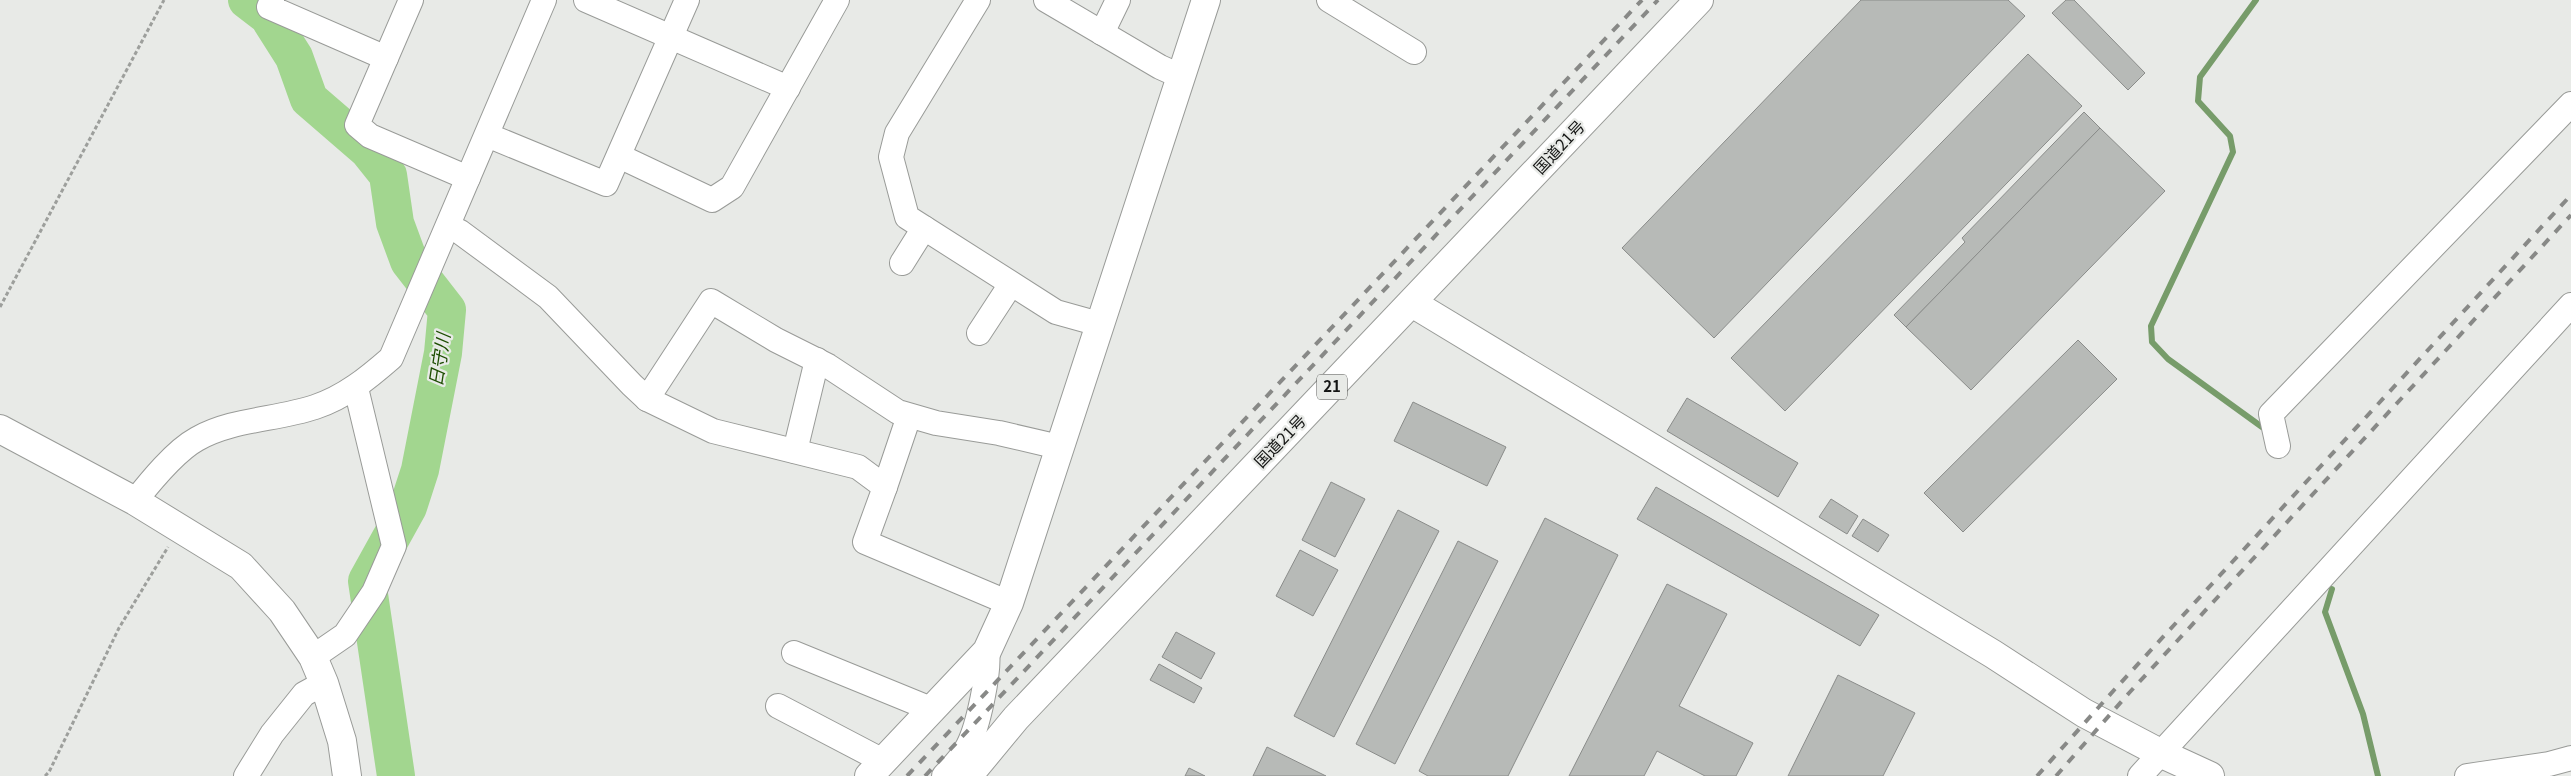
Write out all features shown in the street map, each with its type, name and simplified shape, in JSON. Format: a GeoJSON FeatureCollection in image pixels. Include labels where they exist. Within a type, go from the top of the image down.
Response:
{"type":"FeatureCollection","features":[{"type":"Feature","properties":{"kind":"main road"},"geometry":{"type":"LineString","coordinates":[[876,768],[987,651],[1009,603],[1206,0]]}},
{"type":"Feature","properties":{"kind":"main road","name":"国道21号"},"geometry":{"type":"LineString","coordinates":[[968,776],[1016,718],[1699,0]]}},
{"type":"Feature","properties":{"kind":"main road"},"geometry":{"type":"LineString","coordinates":[[1412,303],[1992,654],[2084,713],[2160,753],[2210,776]]}},
{"type":"Feature","properties":{"kind":"main road"},"geometry":{"type":"LineString","coordinates":[[0,429],[134,501],[241,566],[282,611],[313,657],[324,683],[342,741],[347,776]]}},
{"type":"Feature","properties":{"kind":"street"},"geometry":{"type":"LineString","coordinates":[[272,0],[269,7],[386,58]]}},
{"type":"Feature","properties":{"kind":"street"},"geometry":{"type":"LineString","coordinates":[[411,0],[357,125],[370,136],[468,178]]}},
{"type":"Feature","properties":{"kind":"street"},"geometry":{"type":"LineString","coordinates":[[134,501],[159,472],[196,439],[235,425],[315,407],[356,388],[391,358],[544,0]]}},
{"type":"Feature","properties":{"kind":"street"},"geometry":{"type":"LineString","coordinates":[[586,0],[788,88]]}},
{"type":"Feature","properties":{"kind":"street"},"geometry":{"type":"LineString","coordinates":[[487,135],[606,184],[686,0]]}},
{"type":"Feature","properties":{"kind":"street"},"geometry":{"type":"LineString","coordinates":[[619,156],[712,200],[732,187],[837,0]]}},
{"type":"Feature","properties":{"kind":"street"},"geometry":{"type":"LineString","coordinates":[[978,0],[897,133],[891,157],[907,217],[1056,312],[1099,324]]}},
{"type":"Feature","properties":{"kind":"street"},"geometry":{"type":"LineString","coordinates":[[1046,0],[1180,76]]}},
{"type":"Feature","properties":{"kind":"street"},"geometry":{"type":"LineString","coordinates":[[1102,33],[1118,0]]}},
{"type":"Feature","properties":{"kind":"street"},"geometry":{"type":"LineString","coordinates":[[1329,0],[1414,52]]}},
{"type":"Feature","properties":{"kind":"street"},"geometry":{"type":"LineString","coordinates":[[2278,446],[2271,414],[2571,104]]}},
{"type":"Feature","properties":{"kind":"street"},"geometry":{"type":"LineString","coordinates":[[448,226],[460,232],[548,296],[632,385],[648,399],[713,431],[858,467],[885,487]]}},
{"type":"Feature","properties":{"kind":"street"},"geometry":{"type":"LineString","coordinates":[[902,263],[924,228]]}},
{"type":"Feature","properties":{"kind":"street"},"geometry":{"type":"LineString","coordinates":[[979,334],[1012,284]]}},
{"type":"Feature","properties":{"kind":"street"},"geometry":{"type":"LineString","coordinates":[[648,399],[711,301],[776,340],[817,360],[898,412],[936,423],[999,433],[1059,447]]}},
{"type":"Feature","properties":{"kind":"street"},"geometry":{"type":"LineString","coordinates":[[2140,776],[2571,305]]}},
{"type":"Feature","properties":{"kind":"street"},"geometry":{"type":"LineString","coordinates":[[795,451],[817,360]]}},
{"type":"Feature","properties":{"kind":"street"},"geometry":{"type":"LineString","coordinates":[[313,657],[345,635],[374,592],[394,546],[356,388]]}},
{"type":"Feature","properties":{"kind":"street"},"geometry":{"type":"LineString","coordinates":[[909,416],[865,542],[1009,603]]}},
{"type":"Feature","properties":{"kind":"street"},"geometry":{"type":"LineString","coordinates":[[944,776],[967,748],[972,736],[988,674],[987,651]]}},
{"type":"Feature","properties":{"kind":"street"},"geometry":{"type":"LineString","coordinates":[[794,653],[931,709]]}},
{"type":"Feature","properties":{"kind":"street"},"geometry":{"type":"LineString","coordinates":[[246,776],[272,734],[304,694],[324,683]]}},
{"type":"Feature","properties":{"kind":"street"},"geometry":{"type":"LineString","coordinates":[[778,706],[876,768]]}},
{"type":"Feature","properties":{"kind":"street"},"geometry":{"type":"LineString","coordinates":[[2468,776],[2549,764],[2571,758]]}},
{"type":"Feature","properties":{"kind":"path"},"geometry":{"type":"LineString","coordinates":[[0,307],[164,0]]}},
{"type":"Feature","properties":{"kind":"path"},"geometry":{"type":"LineString","coordinates":[[45,776],[49,772],[119,628],[180,528]]}},
{"type":"Feature","properties":{"kind":"building"},"geometry":{"type":"Polygon","coordinates":[[[1861,0],[2008,0],[2025,16],[1714,338],[1622,248],[1861,0]]]}},
{"type":"Feature","properties":{"kind":"building"},"geometry":{"type":"Polygon","coordinates":[[[2066,0],[2074,0],[2145,73],[2128,90],[2052,13],[2066,0]]]}},
{"type":"Feature","properties":{"kind":"building"},"geometry":{"type":"Polygon","coordinates":[[[2028,54],[2082,106],[1785,411],[1731,358],[2028,54]]]}},
{"type":"Feature","properties":{"kind":"building"},"geometry":{"type":"Polygon","coordinates":[[[2084,112],[2100,128],[1906,327],[1894,315],[1965,242],[1962,238],[2084,112]]]}},
{"type":"Feature","properties":{"kind":"building"},"geometry":{"type":"Polygon","coordinates":[[[2100,128],[2165,191],[1971,390],[1906,327],[2100,128]]]}},
{"type":"Feature","properties":{"kind":"building"},"geometry":{"type":"Polygon","coordinates":[[[2078,340],[2117,379],[1963,532],[1924,493],[2078,340]]]}},
{"type":"Feature","properties":{"kind":"building"},"geometry":{"type":"Polygon","coordinates":[[[1687,398],[1798,463],[1778,497],[1667,431],[1687,398]]]}},
{"type":"Feature","properties":{"kind":"building"},"geometry":{"type":"Polygon","coordinates":[[[1413,402],[1506,447],[1487,486],[1394,441],[1413,402]]]}},
{"type":"Feature","properties":{"kind":"building"},"geometry":{"type":"Polygon","coordinates":[[[1331,482],[1365,499],[1335,557],[1302,540],[1331,482]]]}},
{"type":"Feature","properties":{"kind":"building"},"geometry":{"type":"Polygon","coordinates":[[[1656,487],[1879,615],[1860,646],[1637,519],[1656,487]]]}},
{"type":"Feature","properties":{"kind":"building"},"geometry":{"type":"Polygon","coordinates":[[[1831,499],[1858,516],[1847,534],[1819,517],[1831,499]]]}},
{"type":"Feature","properties":{"kind":"building"},"geometry":{"type":"Polygon","coordinates":[[[1398,510],[1439,531],[1334,737],[1294,716],[1398,510]]]}},
{"type":"Feature","properties":{"kind":"building"},"geometry":{"type":"Polygon","coordinates":[[[1545,518],[1618,555],[1508,776],[1428,776],[1419,771],[1545,518]]]}},
{"type":"Feature","properties":{"kind":"building"},"geometry":{"type":"Polygon","coordinates":[[[1863,519],[1889,535],[1878,552],[1852,536],[1863,519]]]}},
{"type":"Feature","properties":{"kind":"building"},"geometry":{"type":"Polygon","coordinates":[[[1458,541],[1498,561],[1395,764],[1356,744],[1458,541]]]}},
{"type":"Feature","properties":{"kind":"building"},"geometry":{"type":"Polygon","coordinates":[[[1300,550],[1338,570],[1313,616],[1276,596],[1300,550]]]}},
{"type":"Feature","properties":{"kind":"building"},"geometry":{"type":"Polygon","coordinates":[[[1667,584],[1727,614],[1679,706],[1753,743],[1736,776],[1705,776],[1657,751],[1644,776],[1569,776],[1667,584]]]}},
{"type":"Feature","properties":{"kind":"building"},"geometry":{"type":"Polygon","coordinates":[[[1176,632],[1215,653],[1201,679],[1162,657],[1176,632]]]}},
{"type":"Feature","properties":{"kind":"building"},"geometry":{"type":"Polygon","coordinates":[[[1159,664],[1202,688],[1194,703],[1150,680],[1159,664]]]}},
{"type":"Feature","properties":{"kind":"building"},"geometry":{"type":"Polygon","coordinates":[[[1838,675],[1915,713],[1883,776],[1788,776],[1838,675]]]}},
{"type":"Feature","properties":{"kind":"building"},"geometry":{"type":"Polygon","coordinates":[[[1267,747],[1326,776],[1253,776],[1267,747]]]}},
{"type":"Feature","properties":{"kind":"building"},"geometry":{"type":"Polygon","coordinates":[[[1189,768],[1205,776],[1185,776],[1189,768]]]}},
{"type":"Feature","properties":{"kind":"waterway","name":"日守川"},"geometry":{"type":"LineString","coordinates":[[247,0],[268,16],[294,57],[309,99],[368,150],[388,175],[395,223],[409,261],[447,310],[443,353],[420,470],[408,507],[367,581],[396,776]]}},
{"type":"Feature","properties":{"kind":"waterway"},"geometry":{"type":"LineString","coordinates":[[2256,0],[2200,77],[2198,101],[2230,136],[2233,152],[2151,326],[2152,342],[2168,359],[2262,427]]}},
{"type":"Feature","properties":{"kind":"waterway"},"geometry":{"type":"LineString","coordinates":[[2332,589],[2325,612],[2363,714],[2378,776]]}},
{"type":"Feature","properties":{"kind":"railway"},"geometry":{"type":"LineString","coordinates":[[907,776],[1642,0]]}},
{"type":"Feature","properties":{"kind":"railway"},"geometry":{"type":"LineString","coordinates":[[925,776],[1658,0]]}},
{"type":"Feature","properties":{"kind":"railway"},"geometry":{"type":"LineString","coordinates":[[2037,776],[2571,195]]}},
{"type":"Feature","properties":{"kind":"railway"},"geometry":{"type":"LineString","coordinates":[[2056,776],[2129,693],[2571,215]]}}]}
